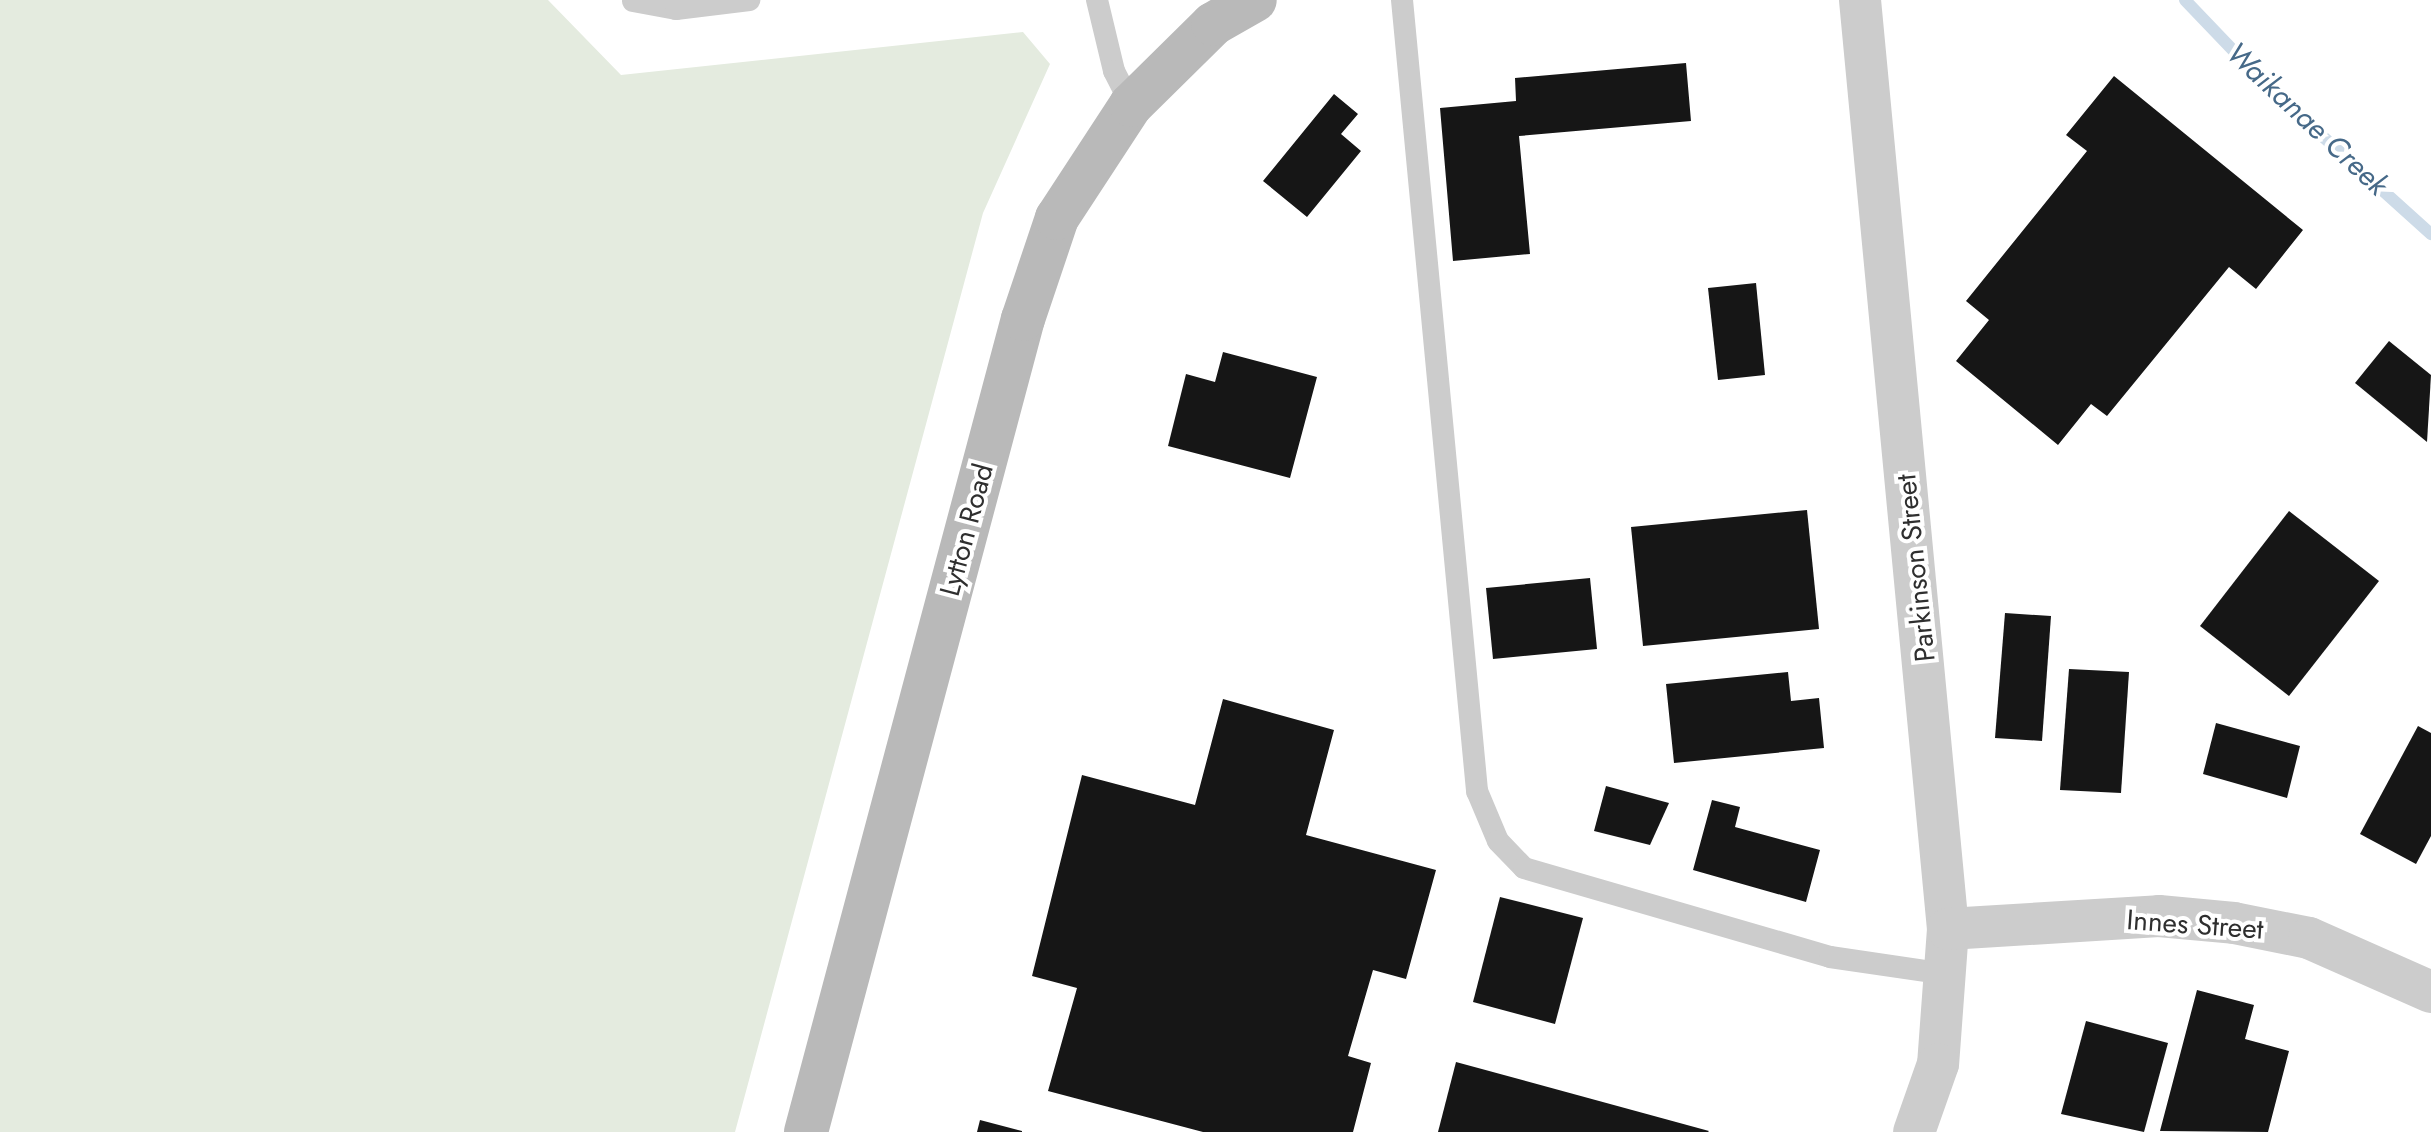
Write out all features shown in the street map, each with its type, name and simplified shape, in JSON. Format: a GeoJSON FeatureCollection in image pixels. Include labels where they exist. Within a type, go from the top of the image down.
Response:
{"type":"FeatureCollection","features":[{"type":"Feature","properties":{"kind":"main road","name":"Lytton Road"},"geometry":{"type":"LineString","coordinates":[[806,1132],[1023,319],[1057,218],[1131,105],[1213,24],[1239,4]]}},
{"type":"Feature","properties":{"kind":"street","name":"Parkinson Street"},"geometry":{"type":"LineString","coordinates":[[1860,0],[1948,929],[1938,1064],[1914,1132]]}},
{"type":"Feature","properties":{"kind":"street","name":"Innes Street"},"geometry":{"type":"LineString","coordinates":[[1948,929],[2159,916],[2234,923],[2309,938],[2431,992]]}},
{"type":"Feature","properties":{"kind":"lane"},"geometry":{"type":"LineString","coordinates":[[633,1],[676,9],[749,0]]}},
{"type":"Feature","properties":{"kind":"lane"},"geometry":{"type":"LineString","coordinates":[[1097,0],[1114,71],[1131,105]]}},
{"type":"Feature","properties":{"kind":"lane"},"geometry":{"type":"LineString","coordinates":[[1402,0],[1477,791],[1498,841],[1524,868],[1830,957],[1947,974]]}},
{"type":"Feature","properties":{"kind":"shaded area"},"geometry":{"type":"Polygon","coordinates":[[[0,0],[548,0],[621,75],[1023,32],[1050,64],[983,213],[735,1132],[0,1132],[0,0]]]}},
{"type":"Feature","properties":{"kind":"building"},"geometry":{"type":"Polygon","coordinates":[[[1686,63],[1691,121],[1519,136],[1530,254],[1453,261],[1440,108],[1516,101],[1515,78],[1686,63]]]}},
{"type":"Feature","properties":{"kind":"building"},"geometry":{"type":"Polygon","coordinates":[[[2114,76],[2303,230],[2256,289],[2229,267],[2107,416],[2091,404],[2058,445],[1956,361],[1989,320],[1966,301],[2087,151],[2066,135],[2114,76]]]}},
{"type":"Feature","properties":{"kind":"building"},"geometry":{"type":"Polygon","coordinates":[[[1334,94],[1358,114],[1341,134],[1361,151],[1307,217],[1263,181],[1334,94]]]}},
{"type":"Feature","properties":{"kind":"building"},"geometry":{"type":"Polygon","coordinates":[[[1756,283],[1765,375],[1718,380],[1708,288],[1756,283]]]}},
{"type":"Feature","properties":{"kind":"building"},"geometry":{"type":"Polygon","coordinates":[[[2389,341],[2431,375],[2427,442],[2355,383],[2389,341]]]}},
{"type":"Feature","properties":{"kind":"building"},"geometry":{"type":"Polygon","coordinates":[[[1223,352],[1317,377],[1290,478],[1168,446],[1186,374],[1215,382],[1223,352]]]}},
{"type":"Feature","properties":{"kind":"building"},"geometry":{"type":"Polygon","coordinates":[[[1807,510],[1819,629],[1643,646],[1631,527],[1807,510]]]}},
{"type":"Feature","properties":{"kind":"building"},"geometry":{"type":"Polygon","coordinates":[[[2289,511],[2379,581],[2289,696],[2200,626],[2289,511]]]}},
{"type":"Feature","properties":{"kind":"building"},"geometry":{"type":"Polygon","coordinates":[[[1590,578],[1597,649],[1493,659],[1486,588],[1590,578]]]}},
{"type":"Feature","properties":{"kind":"building"},"geometry":{"type":"Polygon","coordinates":[[[2005,613],[2051,616],[2042,741],[1995,738],[2005,613]]]}},
{"type":"Feature","properties":{"kind":"building"},"geometry":{"type":"Polygon","coordinates":[[[2069,669],[2129,672],[2121,793],[2060,790],[2069,669]]]}},
{"type":"Feature","properties":{"kind":"building"},"geometry":{"type":"Polygon","coordinates":[[[1788,672],[1791,701],[1819,698],[1824,748],[1674,763],[1666,684],[1788,672]]]}},
{"type":"Feature","properties":{"kind":"building"},"geometry":{"type":"Polygon","coordinates":[[[1223,699],[1334,730],[1306,835],[1436,870],[1406,979],[1373,970],[1348,1056],[1371,1063],[1353,1132],[1203,1132],[1048,1091],[1077,988],[1032,976],[1082,775],[1195,805],[1223,699]]]}},
{"type":"Feature","properties":{"kind":"building"},"geometry":{"type":"Polygon","coordinates":[[[2216,723],[2300,746],[2287,798],[2203,774],[2216,723]]]}},
{"type":"Feature","properties":{"kind":"building"},"geometry":{"type":"Polygon","coordinates":[[[2418,726],[2431,733],[2431,836],[2416,864],[2360,834],[2418,726]]]}},
{"type":"Feature","properties":{"kind":"building"},"geometry":{"type":"Polygon","coordinates":[[[1606,786],[1669,803],[1650,845],[1594,831],[1606,786]]]}},
{"type":"Feature","properties":{"kind":"building"},"geometry":{"type":"Polygon","coordinates":[[[1712,800],[1740,807],[1735,827],[1820,850],[1806,902],[1693,870],[1712,800]]]}},
{"type":"Feature","properties":{"kind":"building"},"geometry":{"type":"Polygon","coordinates":[[[1500,897],[1583,918],[1555,1024],[1473,1002],[1500,897]]]}},
{"type":"Feature","properties":{"kind":"building"},"geometry":{"type":"Polygon","coordinates":[[[2197,990],[2254,1005],[2245,1039],[2289,1051],[2268,1132],[2160,1131],[2197,990]]]}},
{"type":"Feature","properties":{"kind":"building"},"geometry":{"type":"Polygon","coordinates":[[[2086,1021],[2168,1043],[2144,1132],[2061,1114],[2086,1021]]]}},
{"type":"Feature","properties":{"kind":"building"},"geometry":{"type":"Polygon","coordinates":[[[1456,1062],[1709,1131],[1438,1132],[1456,1062]]]}},
{"type":"Feature","properties":{"kind":"building"},"geometry":{"type":"Polygon","coordinates":[[[980,1120],[1022,1131],[1022,1132],[977,1132],[980,1120]]]}},
{"type":"Feature","properties":{"kind":"waterway","name":"Waikanae Creek"},"geometry":{"type":"LineString","coordinates":[[2185,0],[2270,89],[2431,234]]}}]}
